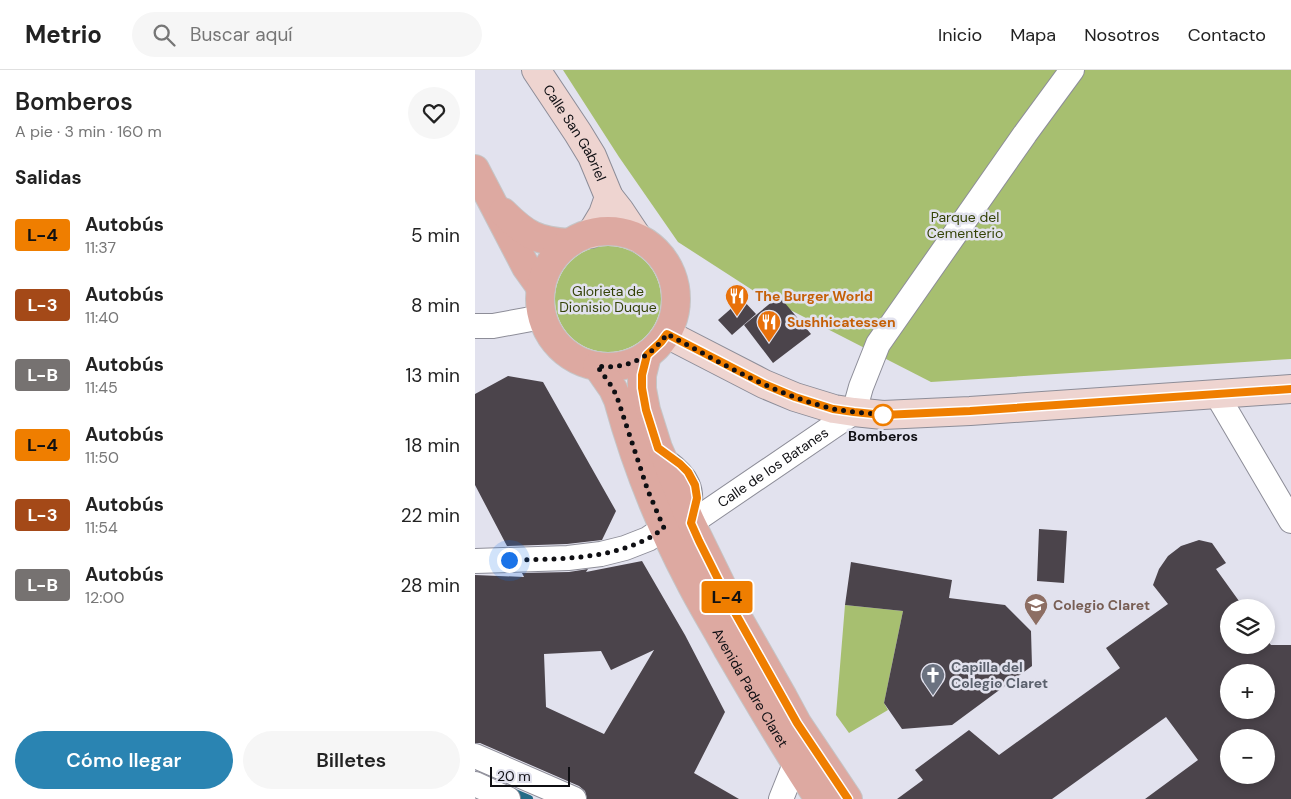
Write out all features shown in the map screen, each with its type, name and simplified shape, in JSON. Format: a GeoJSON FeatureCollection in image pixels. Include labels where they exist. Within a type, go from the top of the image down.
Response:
{"type":"FeatureCollection","features":[{"type":"Feature","properties":{"kind":"main road"},"geometry":{"type":"LineString","coordinates":[[475,169],[526,267],[541,288]]}},
{"type":"Feature","properties":{"kind":"main road"},"geometry":{"type":"LineString","coordinates":[[494,204],[515,225],[532,236],[552,242],[580,238],[599,232],[615,232],[638,238],[660,255],[668,267],[673,280],[676,308],[667,334],[661,342],[639,360],[626,365],[611,367],[584,363],[564,352],[547,329],[542,317],[540,300],[541,288],[547,269],[555,256],[580,238]]}},
{"type":"Feature","properties":{"kind":"main road","name":"Avenida Padre Claret"},"geometry":{"type":"LineString","coordinates":[[647,355],[642,375],[646,410],[658,448],[691,523],[734,611],[797,723],[848,799]]}},
{"type":"Feature","properties":{"kind":"main road","name":"Avenida Padre Claret"},"geometry":{"type":"LineString","coordinates":[[597,366],[613,388],[648,491],[689,580],[750,689],[795,764],[819,799]]}},
{"type":"Feature","properties":{"kind":"street","name":"Calle San Gabriel"},"geometry":{"type":"LineString","coordinates":[[536,70],[592,156],[609,197],[638,238]]}},
{"type":"Feature","properties":{"kind":"street"},"geometry":{"type":"LineString","coordinates":[[854,412],[861,387],[878,344],[1019,142],[1072,70]]}},
{"type":"Feature","properties":{"kind":"street","name":"Calle San Gabriel"},"geometry":{"type":"LineString","coordinates":[[580,238],[603,214],[609,197]]}},
{"type":"Feature","properties":{"kind":"street"},"geometry":{"type":"LineString","coordinates":[[475,326],[493,326],[542,317]]}},
{"type":"Feature","properties":{"kind":"street"},"geometry":{"type":"LineString","coordinates":[[667,334],[764,384],[795,397],[833,409],[883,415],[1291,389]]}},
{"type":"Feature","properties":{"kind":"street"},"geometry":{"type":"LineString","coordinates":[[1217,395],[1291,521]]}},
{"type":"Feature","properties":{"kind":"street","name":"Calle de los Batanes"},"geometry":{"type":"LineString","coordinates":[[691,523],[854,412]]}},
{"type":"Feature","properties":{"kind":"street"},"geometry":{"type":"LineString","coordinates":[[475,544],[477,550],[475,561],[568,558],[601,554],[625,548],[648,539],[664,528]]}},
{"type":"Feature","properties":{"kind":"street"},"geometry":{"type":"LineString","coordinates":[[475,756],[574,799]]}},
{"type":"Feature","properties":{"kind":"street","name":"Avenida Padre Claret"},"geometry":{"type":"LineString","coordinates":[[781,799],[795,764]]}},
{"type":"Feature","properties":{"kind":"street"},"geometry":{"type":"LineString","coordinates":[[475,784],[508,799]]}},
{"type":"Feature","properties":{"kind":"green space","name":"Parque del Cementerio"},"geometry":{"type":"Polygon","coordinates":[[[563,70],[1291,70],[1291,359],[931,382],[757,293],[678,242],[619,157],[563,70]]]}},
{"type":"Feature","properties":{"kind":"green space","name":"Glorieta de Dionisio Duque"},"geometry":{"type":"Polygon","coordinates":[[[608,246],[628,250],[646,261],[657,279],[661,299],[657,319],[646,337],[628,348],[608,352],[588,348],[570,337],[559,319],[555,299],[559,279],[570,261],[588,250],[608,246]]]}},
{"type":"Feature","properties":{"kind":"green space"},"geometry":{"type":"Polygon","coordinates":[[[845,605],[903,611],[884,703],[888,710],[849,733],[836,715],[845,605]]]}},
{"type":"Feature","properties":{"kind":"building"},"geometry":{"type":"Polygon","coordinates":[[[779,296],[811,334],[773,363],[744,325],[779,296]]]}},
{"type":"Feature","properties":{"kind":"building","name":"The Burger World"},"geometry":{"type":"Polygon","coordinates":[[[742,299],[756,314],[732,335],[718,320],[742,299]]]}},
{"type":"Feature","properties":{"kind":"building"},"geometry":{"type":"Polygon","coordinates":[[[508,376],[543,382],[616,511],[602,540],[567,544],[507,546],[475,485],[475,394],[508,376]]]}},
{"type":"Feature","properties":{"kind":"building"},"geometry":{"type":"Polygon","coordinates":[[[1039,529],[1067,531],[1064,583],[1037,581],[1039,529]]]}},
{"type":"Feature","properties":{"kind":"building"},"geometry":{"type":"Polygon","coordinates":[[[1199,540],[1212,543],[1226,563],[1216,569],[1238,599],[1220,599],[1220,654],[1275,654],[1275,645],[1291,645],[1291,799],[1145,799],[1198,760],[1166,717],[1052,799],[897,799],[923,780],[915,770],[969,730],[999,755],[1120,668],[1106,648],[1168,604],[1153,585],[1159,569],[1168,556],[1181,546],[1199,540]]]}},
{"type":"Feature","properties":{"kind":"building"},"geometry":{"type":"Polygon","coordinates":[[[642,561],[685,635],[725,712],[694,773],[739,799],[587,799],[585,791],[579,786],[480,743],[475,743],[475,575],[524,577],[522,573],[569,572],[588,569],[586,572],[642,561]],[[654,650],[611,670],[601,651],[544,654],[546,707],[604,734],[654,650]]]}},
{"type":"Feature","properties":{"kind":"building"},"geometry":{"type":"Polygon","coordinates":[[[851,562],[952,580],[949,598],[1005,605],[1031,631],[1032,666],[952,725],[902,729],[884,703],[903,611],[845,605],[851,562]]]}},
{"type":"Feature","properties":{"kind":"waterway"},"geometry":{"type":"LineString","coordinates":[[510,791],[529,799]]}},
{"type":"Feature","properties":{"kind":"bus line","name":"L-4"},"geometry":{"type":"LineString","coordinates":[[848,799],[797,723],[734,611],[699,541],[691,523],[697,498],[695,485],[688,472],[658,448],[646,410],[642,375],[647,355],[667,334],[764,384],[795,397],[833,409],[883,415],[1190,397],[1291,389]]}},
{"type":"Feature","properties":{"kind":"place","name":"The Burger World"},"geometry":{"type":"Point","coordinates":[737,317]}},
{"type":"Feature","properties":{"kind":"place","name":"Sushhicatessen"},"geometry":{"type":"Point","coordinates":[769,343]}},
{"type":"Feature","properties":{"kind":"place","name":"Bomberos"},"geometry":{"type":"Point","coordinates":[883,415]}},
{"type":"Feature","properties":{"kind":"place","name":"Colegio Claret"},"geometry":{"type":"Point","coordinates":[1036,626]}},
{"type":"Feature","properties":{"kind":"place","name":"Capilla del Colegio Claret"},"geometry":{"type":"Point","coordinates":[933,696]}},
{"type":"Feature","properties":{"kind":"route"},"geometry":{"type":"LineString","coordinates":[[509,560],[568,558],[601,554],[625,548],[648,539],[664,528],[648,491],[618,400],[613,388],[597,366],[611,367],[633,363],[647,355],[667,334],[764,384],[795,397],[833,409],[883,415]]}}]}
